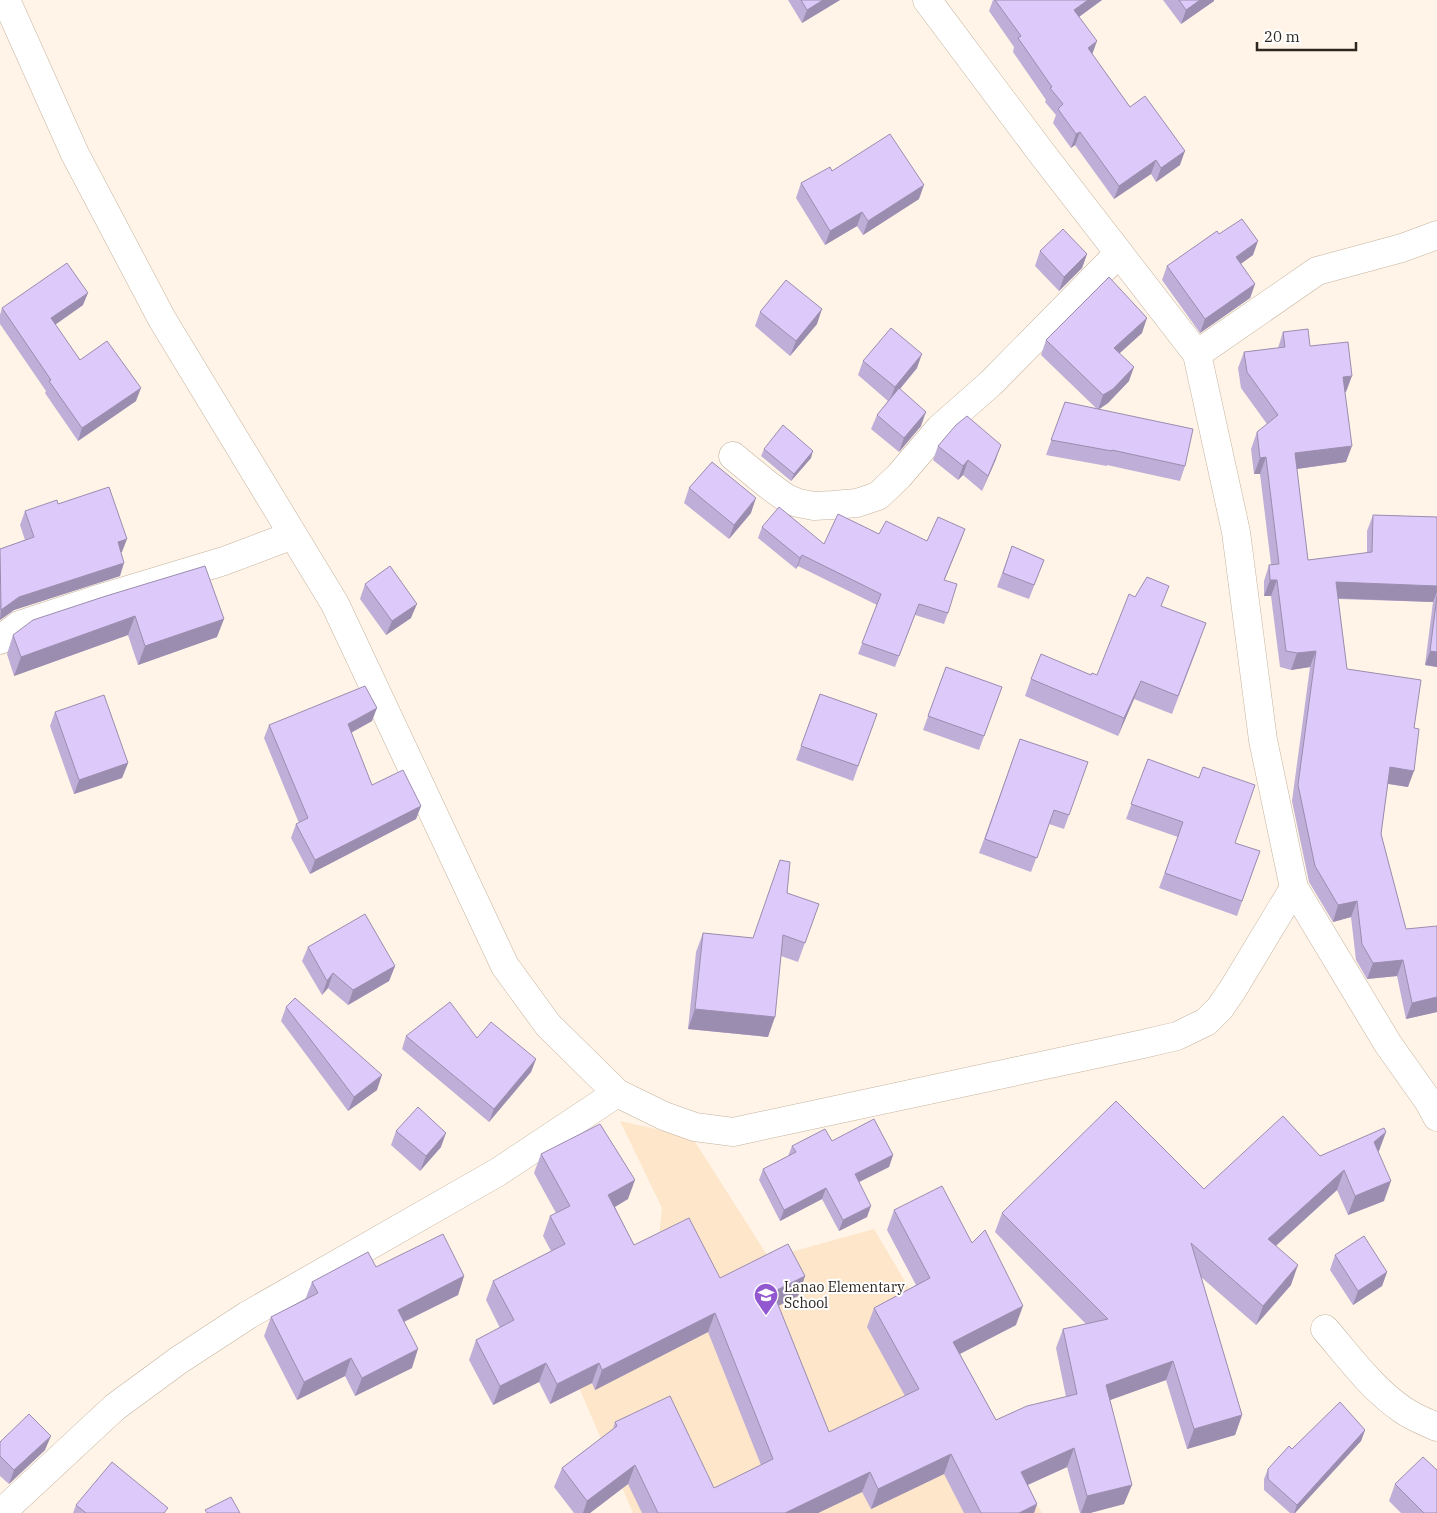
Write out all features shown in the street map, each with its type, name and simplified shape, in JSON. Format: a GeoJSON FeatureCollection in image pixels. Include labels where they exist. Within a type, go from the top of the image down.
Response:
{"type":"FeatureCollection","features":[{"type":"Feature","properties":{"kind":"street"},"geometry":{"type":"LineString","coordinates":[[6,0],[75,154],[162,319],[335,604],[505,966],[548,1025],[617,1093],[664,1116],[695,1127],[733,1132],[1177,1036],[1206,1022],[1220,1008],[1294,888]]}},
{"type":"Feature","properties":{"kind":"street"},"geometry":{"type":"LineString","coordinates":[[927,0],[1040,151],[1197,354],[1236,532],[1263,740],[1294,888],[1388,1044],[1429,1102],[1437,1117]]}},
{"type":"Feature","properties":{"kind":"street"},"geometry":{"type":"LineString","coordinates":[[1197,354],[1316,271],[1402,248],[1437,235]]}},
{"type":"Feature","properties":{"kind":"street"},"geometry":{"type":"LineString","coordinates":[[733,456],[786,498],[798,503],[814,506],[857,503],[878,496],[899,476],[940,428],[990,383],[1118,253]]}},
{"type":"Feature","properties":{"kind":"street"},"geometry":{"type":"LineString","coordinates":[[0,640],[19,625],[224,561],[293,535]]}},
{"type":"Feature","properties":{"kind":"street"},"geometry":{"type":"LineString","coordinates":[[1,1513],[115,1407],[179,1360],[248,1315],[498,1172],[617,1093]]}},
{"type":"Feature","properties":{"kind":"street"},"geometry":{"type":"LineString","coordinates":[[1325,1329],[1360,1369],[1390,1399],[1420,1420],[1437,1427]]}},
{"type":"Feature","properties":{"kind":"shaded area","name":"Lanao Elementary School"},"geometry":{"type":"Polygon","coordinates":[[[620,1121],[692,1137],[769,1258],[874,1229],[1042,1513],[633,1513],[558,1339],[653,1294],[662,1208],[620,1121]]]}},
{"type":"Feature","properties":{"kind":"building"},"geometry":{"type":"Polygon","coordinates":[[[801,0],[823,0],[807,10],[801,0]]]}},
{"type":"Feature","properties":{"kind":"building"},"geometry":{"type":"Polygon","coordinates":[[[995,0],[1088,0],[1074,10],[1097,41],[1088,48],[1130,107],[1145,96],[1185,151],[1161,168],[1156,160],[1119,186],[1080,132],[1076,134],[1058,109],[1063,104],[1050,88],[1052,87],[1018,38],[1021,36],[995,0]]]}},
{"type":"Feature","properties":{"kind":"building"},"geometry":{"type":"Polygon","coordinates":[[[1179,0],[1200,0],[1186,10],[1179,0]]]}},
{"type":"Feature","properties":{"kind":"building"},"geometry":{"type":"Polygon","coordinates":[[[890,134],[924,185],[868,221],[862,212],[830,231],[801,183],[830,167],[832,171],[890,134]]]}},
{"type":"Feature","properties":{"kind":"building"},"geometry":{"type":"Polygon","coordinates":[[[1242,219],[1258,241],[1236,257],[1255,284],[1205,319],[1167,266],[1217,231],[1219,234],[1242,219]]]}},
{"type":"Feature","properties":{"kind":"building"},"geometry":{"type":"Polygon","coordinates":[[[1063,229],[1087,254],[1064,277],[1040,251],[1063,229]]]}},
{"type":"Feature","properties":{"kind":"building"},"geometry":{"type":"Polygon","coordinates":[[[67,263],[88,293],[51,318],[80,360],[107,341],[141,388],[82,428],[2,308],[67,263]]]}},
{"type":"Feature","properties":{"kind":"building"},"geometry":{"type":"Polygon","coordinates":[[[1109,277],[1147,318],[1114,348],[1134,367],[1113,389],[1103,395],[1046,340],[1109,277]]]}},
{"type":"Feature","properties":{"kind":"building"},"geometry":{"type":"Polygon","coordinates":[[[786,280],[822,309],[796,341],[760,312],[786,280]]]}},
{"type":"Feature","properties":{"kind":"building"},"geometry":{"type":"Polygon","coordinates":[[[891,328],[922,354],[895,387],[863,361],[891,328]]]}},
{"type":"Feature","properties":{"kind":"building"},"geometry":{"type":"Polygon","coordinates":[[[1308,329],[1310,346],[1348,342],[1352,376],[1343,377],[1352,446],[1295,453],[1308,560],[1372,552],[1373,515],[1437,517],[1437,586],[1336,582],[1347,669],[1421,680],[1414,728],[1419,729],[1414,771],[1390,767],[1381,834],[1406,929],[1437,926],[1437,997],[1412,1003],[1403,960],[1373,963],[1362,944],[1357,901],[1338,905],[1315,866],[1298,785],[1316,651],[1297,653],[1286,651],[1277,580],[1270,580],[1269,565],[1279,564],[1266,457],[1260,458],[1257,432],[1278,415],[1247,372],[1244,352],[1285,347],[1283,332],[1308,329]]]}},
{"type":"Feature","properties":{"kind":"building"},"geometry":{"type":"Polygon","coordinates":[[[899,388],[926,412],[904,438],[877,415],[899,388]]]}},
{"type":"Feature","properties":{"kind":"building"},"geometry":{"type":"Polygon","coordinates":[[[1065,402],[1193,429],[1185,466],[1112,450],[1051,440],[1065,402]]]}},
{"type":"Feature","properties":{"kind":"building"},"geometry":{"type":"Polygon","coordinates":[[[967,416],[1001,445],[988,476],[968,460],[963,466],[938,446],[956,425],[967,416]]]}},
{"type":"Feature","properties":{"kind":"building"},"geometry":{"type":"Polygon","coordinates":[[[783,425],[813,451],[794,474],[764,449],[783,425]]]}},
{"type":"Feature","properties":{"kind":"building"},"geometry":{"type":"Polygon","coordinates":[[[712,462],[756,498],[734,525],[689,488],[712,462]]]}},
{"type":"Feature","properties":{"kind":"building"},"geometry":{"type":"Polygon","coordinates":[[[109,487],[127,539],[118,542],[124,563],[19,597],[1,610],[0,549],[34,537],[25,511],[57,500],[58,504],[109,487]]]}},
{"type":"Feature","properties":{"kind":"building"},"geometry":{"type":"Polygon","coordinates":[[[779,507],[824,544],[838,514],[879,534],[886,521],[927,541],[938,517],[965,529],[944,580],[957,584],[948,613],[919,604],[899,656],[862,643],[881,594],[802,555],[800,558],[762,527],[779,507]]]}},
{"type":"Feature","properties":{"kind":"building"},"geometry":{"type":"Polygon","coordinates":[[[1012,546],[1044,560],[1034,585],[1003,573],[1012,546]]]}},
{"type":"Feature","properties":{"kind":"building"},"geometry":{"type":"Polygon","coordinates":[[[205,566],[224,619],[145,646],[135,616],[21,657],[13,635],[33,620],[205,566]]]}},
{"type":"Feature","properties":{"kind":"building"},"geometry":{"type":"Polygon","coordinates":[[[390,566],[417,604],[392,621],[365,584],[390,566]]]}},
{"type":"Feature","properties":{"kind":"building"},"geometry":{"type":"Polygon","coordinates":[[[1147,577],[1169,586],[1161,606],[1206,623],[1178,696],[1141,681],[1124,718],[1031,679],[1041,654],[1091,675],[1092,673],[1097,675],[1129,594],[1135,597],[1147,577]]]}},
{"type":"Feature","properties":{"kind":"building"},"geometry":{"type":"Polygon","coordinates":[[[1437,596],[1437,652],[1430,651],[1437,596]]]}},
{"type":"Feature","properties":{"kind":"building"},"geometry":{"type":"Polygon","coordinates":[[[946,667],[1002,687],[984,736],[928,716],[946,667]]]}},
{"type":"Feature","properties":{"kind":"building"},"geometry":{"type":"Polygon","coordinates":[[[365,686],[377,708],[348,724],[372,785],[403,770],[421,806],[315,860],[296,824],[308,818],[269,725],[365,686]]]}},
{"type":"Feature","properties":{"kind":"building"},"geometry":{"type":"Polygon","coordinates":[[[820,694],[877,714],[858,766],[801,746],[820,694]]]}},
{"type":"Feature","properties":{"kind":"building"},"geometry":{"type":"Polygon","coordinates":[[[104,695],[128,763],[79,780],[55,712],[104,695]]]}},
{"type":"Feature","properties":{"kind":"building"},"geometry":{"type":"Polygon","coordinates":[[[1020,739],[1088,762],[1069,815],[1054,810],[1037,858],[985,839],[1020,739]]]}},
{"type":"Feature","properties":{"kind":"building"},"geometry":{"type":"Polygon","coordinates":[[[1148,759],[1199,778],[1203,767],[1255,785],[1235,843],[1260,851],[1242,901],[1165,873],[1183,822],[1131,804],[1148,759]]]}},
{"type":"Feature","properties":{"kind":"building"},"geometry":{"type":"Polygon","coordinates":[[[780,860],[790,862],[787,893],[819,904],[805,943],[783,935],[775,1017],[695,1009],[703,933],[753,938],[780,860]]]}},
{"type":"Feature","properties":{"kind":"building"},"geometry":{"type":"Polygon","coordinates":[[[365,914],[395,966],[353,990],[333,973],[327,981],[308,947],[365,914]]]}},
{"type":"Feature","properties":{"kind":"building"},"geometry":{"type":"Polygon","coordinates":[[[295,998],[382,1075],[354,1097],[286,1007],[295,998]]]}},
{"type":"Feature","properties":{"kind":"building"},"geometry":{"type":"Polygon","coordinates":[[[450,1002],[477,1038],[491,1022],[536,1059],[494,1109],[406,1036],[450,1002]]]}},
{"type":"Feature","properties":{"kind":"building"},"geometry":{"type":"Polygon","coordinates":[[[1116,1101],[1204,1189],[1283,1116],[1320,1156],[1384,1128],[1386,1132],[1374,1142],[1391,1181],[1355,1196],[1344,1170],[1268,1239],[1298,1265],[1263,1306],[1191,1243],[1242,1415],[1194,1429],[1173,1361],[1106,1385],[1132,1485],[1087,1496],[1074,1448],[1021,1472],[1037,1504],[1019,1513],[981,1513],[951,1454],[878,1489],[870,1472],[785,1513],[658,1513],[635,1465],[587,1501],[562,1468],[617,1426],[615,1422],[670,1396],[714,1488],[773,1459],[715,1313],[602,1370],[599,1363],[557,1384],[546,1363],[500,1386],[476,1340],[514,1320],[493,1281],[565,1244],[550,1216],[570,1206],[541,1154],[600,1124],[635,1180],[608,1195],[634,1245],[689,1218],[720,1278],[788,1244],[805,1276],[773,1292],[829,1432],[919,1389],[874,1308],[930,1278],[894,1210],[942,1186],[972,1243],[985,1230],[1023,1306],[953,1342],[996,1420],[1027,1406],[1077,1394],[1063,1329],[1108,1319],[1002,1213],[1116,1101]]]}},
{"type":"Feature","properties":{"kind":"building"},"geometry":{"type":"Polygon","coordinates":[[[418,1107],[446,1133],[426,1156],[396,1131],[418,1107]]]}},
{"type":"Feature","properties":{"kind":"building"},"geometry":{"type":"Polygon","coordinates":[[[874,1119],[893,1155],[855,1174],[871,1206],[843,1220],[826,1188],[784,1210],[763,1169],[796,1152],[792,1146],[825,1129],[832,1141],[874,1119]]]}},
{"type":"Feature","properties":{"kind":"building"},"geometry":{"type":"Polygon","coordinates":[[[443,1234],[464,1276],[398,1310],[418,1349],[362,1378],[351,1358],[304,1382],[271,1317],[318,1293],[312,1282],[368,1252],[376,1267],[443,1234]]]}},
{"type":"Feature","properties":{"kind":"building"},"geometry":{"type":"Polygon","coordinates":[[[1364,1236],[1387,1272],[1358,1291],[1335,1255],[1364,1236]]]}},
{"type":"Feature","properties":{"kind":"building"},"geometry":{"type":"Polygon","coordinates":[[[1340,1402],[1365,1430],[1297,1505],[1268,1479],[1268,1469],[1289,1446],[1292,1449],[1340,1402]]]}},
{"type":"Feature","properties":{"kind":"building"},"geometry":{"type":"Polygon","coordinates":[[[29,1414],[51,1436],[14,1470],[0,1456],[0,1442],[29,1414]]]}},
{"type":"Feature","properties":{"kind":"building"},"geometry":{"type":"Polygon","coordinates":[[[1423,1457],[1437,1470],[1437,1513],[1424,1513],[1395,1484],[1423,1457]]]}},
{"type":"Feature","properties":{"kind":"building"},"geometry":{"type":"Polygon","coordinates":[[[112,1462],[168,1508],[164,1513],[86,1513],[76,1505],[112,1462]]]}},
{"type":"Feature","properties":{"kind":"building"},"geometry":{"type":"Polygon","coordinates":[[[231,1497],[240,1513],[207,1513],[205,1510],[231,1497]]]}},
{"type":"Feature","properties":{"kind":"place","name":"Lanao Elementary School"},"geometry":{"type":"Point","coordinates":[766,1316]}}]}
